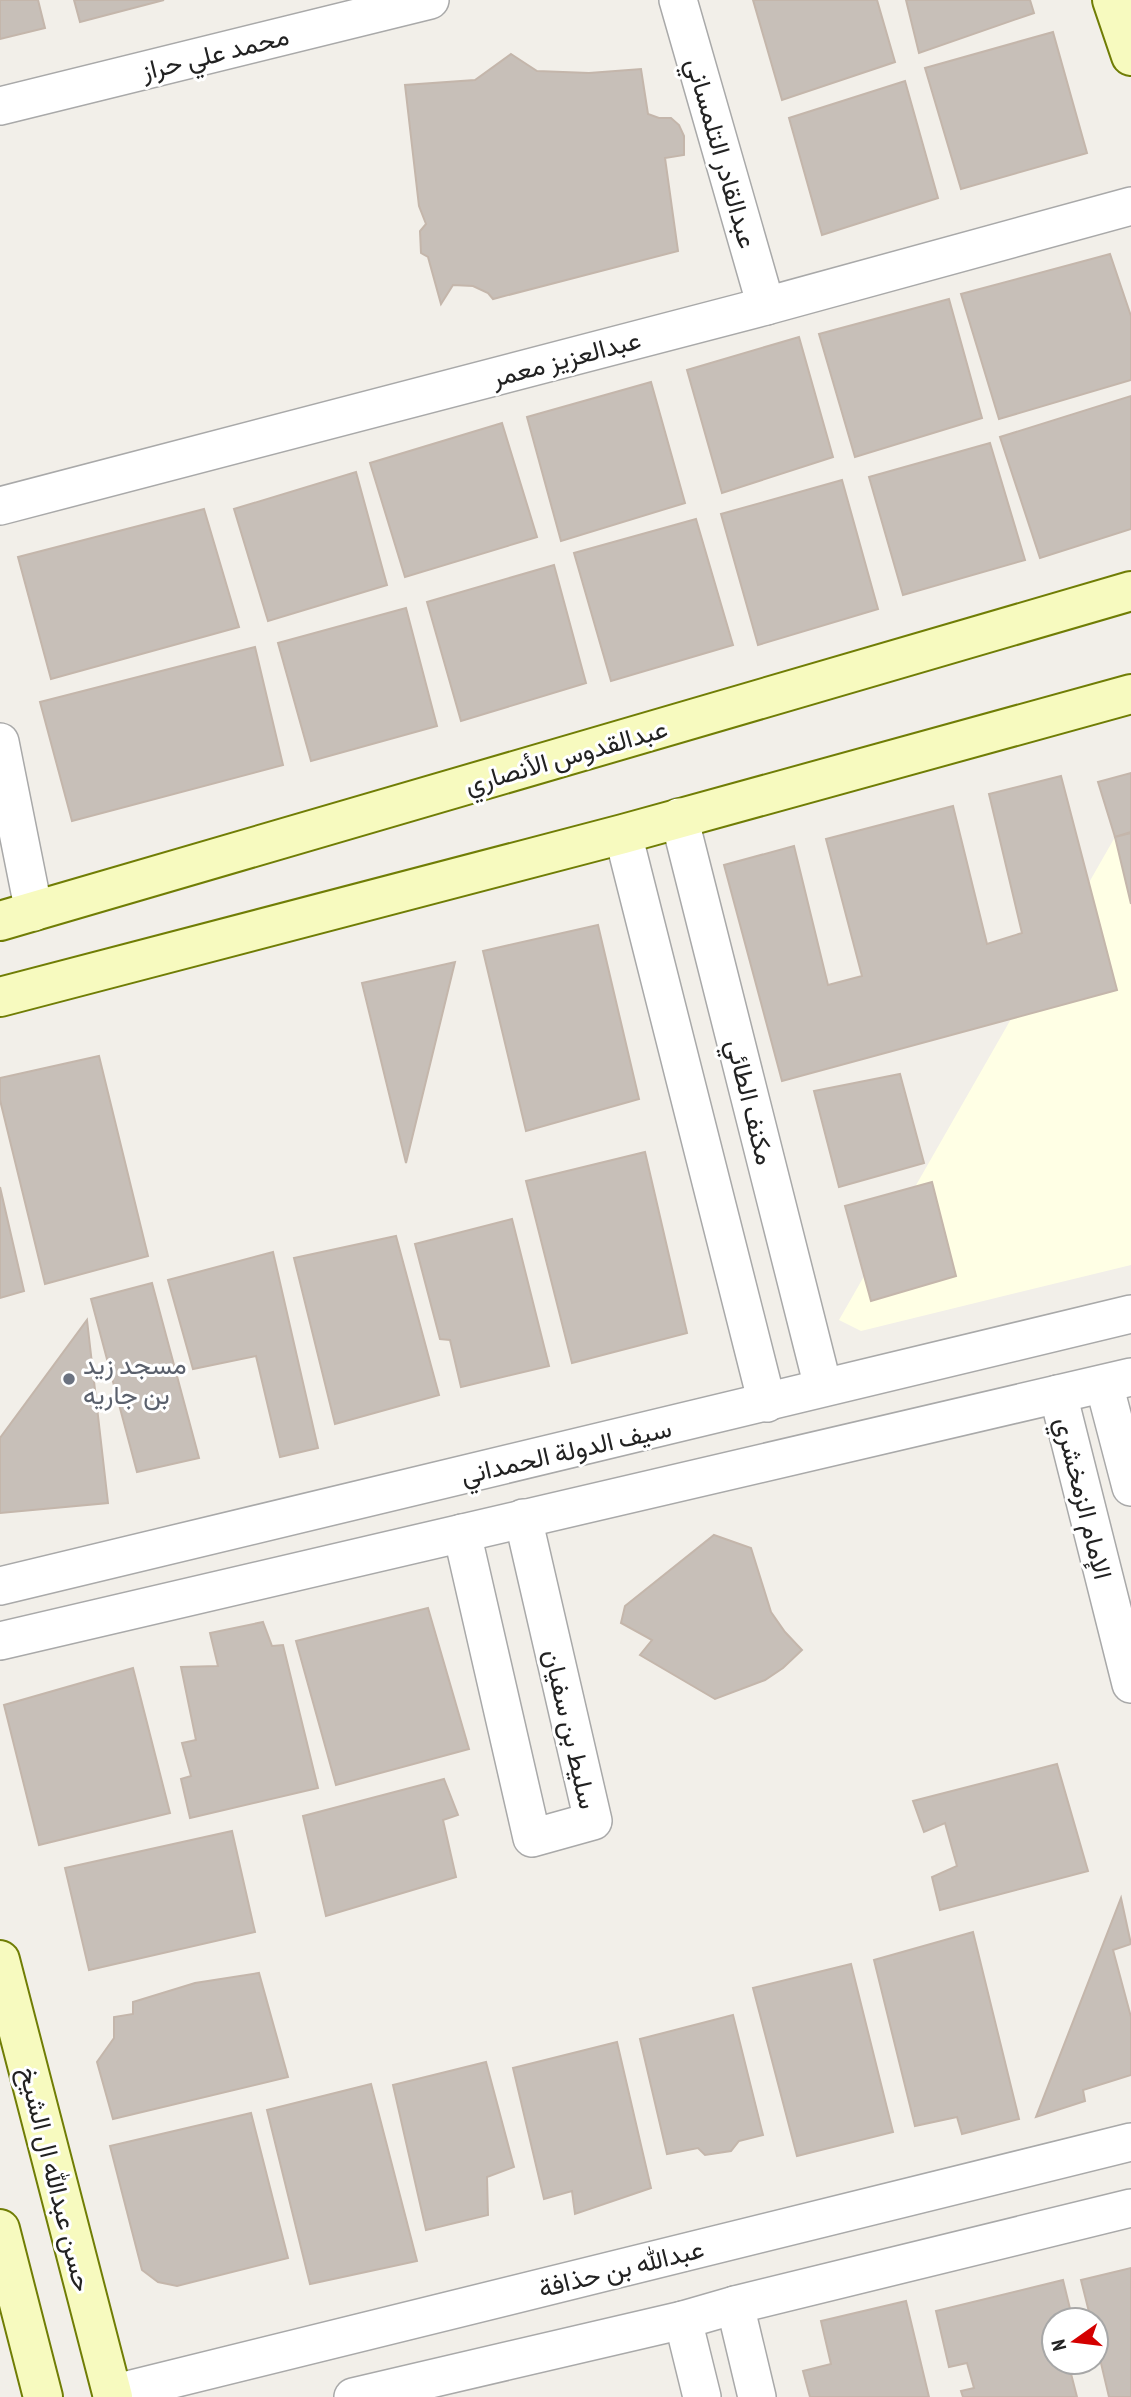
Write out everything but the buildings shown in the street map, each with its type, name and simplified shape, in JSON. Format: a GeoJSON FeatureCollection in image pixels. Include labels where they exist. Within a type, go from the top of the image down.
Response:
{"type":"FeatureCollection","features":[{"type":"Feature","properties":{"kind":"street","name":"محمد علي حراز"},"geometry":{"type":"LineString","coordinates":[[0,106],[430,0]]}},
{"type":"Feature","properties":{"kind":"street","name":"عبدالقادر التلمساني"},"geometry":{"type":"LineString","coordinates":[[678,0],[766,306]]}},
{"type":"Feature","properties":{"kind":"street"},"geometry":{"type":"LineString","coordinates":[[1112,0],[1131,56]]}},
{"type":"Feature","properties":{"kind":"street","name":"عبدالعزيز معمر"},"geometry":{"type":"LineString","coordinates":[[0,506],[766,306],[1131,206]]}},
{"type":"Feature","properties":{"kind":"street","name":"عبدالقدوس الأنصاري"},"geometry":{"type":"LineString","coordinates":[[17,917],[1131,591]]}},
{"type":"Feature","properties":{"kind":"street"},"geometry":{"type":"LineString","coordinates":[[0,997],[624,834],[1131,694]]}},
{"type":"Feature","properties":{"kind":"street"},"geometry":{"type":"LineString","coordinates":[[0,742],[17,917]]}},
{"type":"Feature","properties":{"kind":"street","name":"مكنف الطائي"},"geometry":{"type":"LineString","coordinates":[[679,817],[823,1387]]}},
{"type":"Feature","properties":{"kind":"street"},"geometry":{"type":"LineString","coordinates":[[624,834],[767,1403]]}},
{"type":"Feature","properties":{"kind":"street","name":"سيف الدولة الحمداني"},"geometry":{"type":"LineString","coordinates":[[0,1586],[1131,1314]]}},
{"type":"Feature","properties":{"kind":"street"},"geometry":{"type":"LineString","coordinates":[[0,1640],[1118,1381]]}},
{"type":"Feature","properties":{"kind":"street","name":"الإمام الزمخشري"},"geometry":{"type":"LineString","coordinates":[[1118,1381],[1131,1487]]}},
{"type":"Feature","properties":{"kind":"street","name":"الإمام الزمخشري"},"geometry":{"type":"LineString","coordinates":[[1058,1394],[1131,1684]]}},
{"type":"Feature","properties":{"kind":"street","name":"سليط بن سفيان"},"geometry":{"type":"LineString","coordinates":[[462,1533],[532,1838],[593,1821],[523,1518]]}},
{"type":"Feature","properties":{"kind":"street","name":"حسن عبدالله ال الشيخ"},"geometry":{"type":"LineString","coordinates":[[0,1960],[112,2395]]}},
{"type":"Feature","properties":{"kind":"street","name":"عبدالله بن حذافة"},"geometry":{"type":"LineString","coordinates":[[112,2395],[1131,2142]]}},
{"type":"Feature","properties":{"kind":"street"},"geometry":{"type":"LineString","coordinates":[[353,2397],[683,2320],[1131,2208]]}},
{"type":"Feature","properties":{"kind":"street"},"geometry":{"type":"LineString","coordinates":[[0,2229],[43,2397]]}},
{"type":"Feature","properties":{"kind":"street"},"geometry":{"type":"LineString","coordinates":[[735,2305],[757,2397]]}},
{"type":"Feature","properties":{"kind":"street"},"geometry":{"type":"LineString","coordinates":[[683,2320],[702,2397]]}},
{"type":"Feature","properties":{"kind":"shaded area"},"geometry":{"type":"Polygon","coordinates":[[[1131,833],[1131,1265],[861,1331],[839,1320],[1115,837],[1131,833]]]}},
{"type":"Feature","properties":{"kind":"place","name":"مسجد زيد بن جاريه"},"geometry":{"type":"Point","coordinates":[69,1379]}}]}
